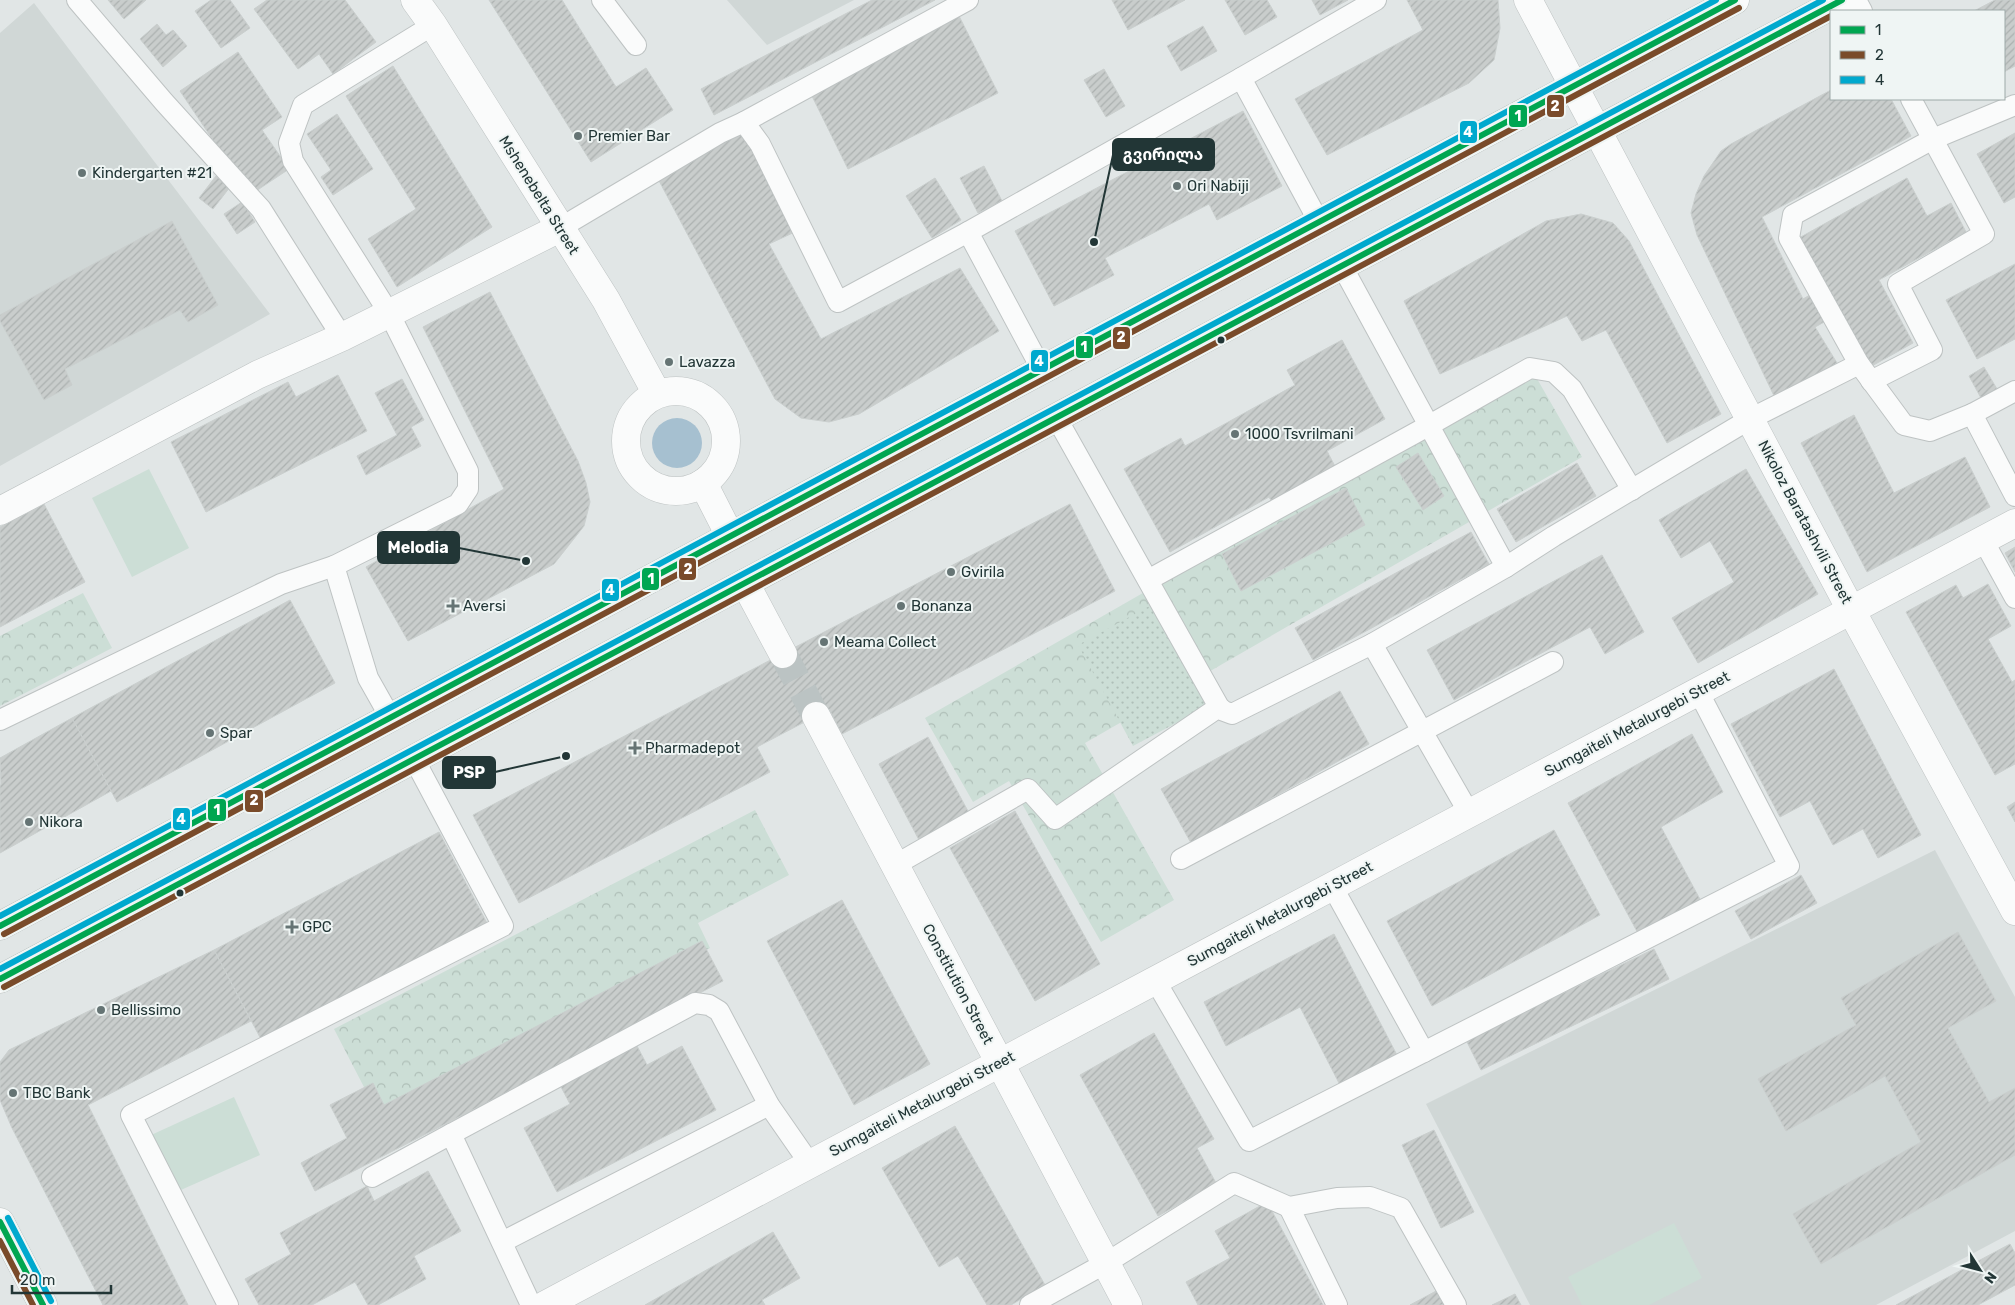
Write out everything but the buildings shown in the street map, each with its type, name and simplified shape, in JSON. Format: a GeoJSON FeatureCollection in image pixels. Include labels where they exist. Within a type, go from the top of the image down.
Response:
{"type":"FeatureCollection","features":[{"type":"Feature","properties":{"kind":"street","name":"Mshenebelta Street"},"geometry":{"type":"LineString","coordinates":[[415,0],[433,25],[606,300],[657,394]]}},
{"type":"Feature","properties":{"kind":"street","name":"Nikoloz Baratashvili Street"},"geometry":{"type":"LineString","coordinates":[[1528,0],[1851,610],[2015,911]]}},
{"type":"Feature","properties":{"kind":"street"},"geometry":{"type":"LineString","coordinates":[[0,926],[1735,0]]}},
{"type":"Feature","properties":{"kind":"street"},"geometry":{"type":"LineString","coordinates":[[0,978],[1842,0]]}},
{"type":"Feature","properties":{"kind":"street"},"geometry":{"type":"LineString","coordinates":[[0,511],[257,376],[342,337],[560,228]]}},
{"type":"Feature","properties":{"kind":"street"},"geometry":{"type":"LineString","coordinates":[[672,390],[689,391],[704,398],[716,409],[724,424],[727,441],[724,457],[716,472],[703,483],[688,490],[672,491],[656,487],[641,478],[631,464],[626,448],[626,432],[632,416],[642,403],[657,394],[672,390]]}},
{"type":"Feature","properties":{"kind":"street"},"geometry":{"type":"LineString","coordinates":[[703,483],[730,536]]}},
{"type":"Feature","properties":{"kind":"street","name":"Sumgaiteli Metalurgebi Street"},"geometry":{"type":"LineString","coordinates":[[544,1305],[2015,523]]}},
{"type":"Feature","properties":{"kind":"street"},"geometry":{"type":"LineString","coordinates":[[745,583],[783,654]]}},
{"type":"Feature","properties":{"kind":"street","name":"Constitution Street"},"geometry":{"type":"LineString","coordinates":[[816,716],[1128,1305]]}},
{"type":"Feature","properties":{"kind":"street"},"geometry":{"type":"LineString","coordinates":[[2,1232],[43,1305]]}},
{"type":"Feature","properties":{"kind":"lane"},"geometry":{"type":"LineString","coordinates":[[77,0],[164,102],[261,209],[342,337]]}},
{"type":"Feature","properties":{"kind":"lane"},"geometry":{"type":"LineString","coordinates":[[602,0],[636,45]]}},
{"type":"Feature","properties":{"kind":"lane"},"geometry":{"type":"LineString","coordinates":[[560,228],[720,133],[744,122],[968,0]]}},
{"type":"Feature","properties":{"kind":"lane"},"geometry":{"type":"LineString","coordinates":[[744,122],[760,144],[838,302],[968,232],[1376,0]]}},
{"type":"Feature","properties":{"kind":"lane"},"geometry":{"type":"LineString","coordinates":[[0,720],[280,584],[334,566],[458,504],[468,489],[468,471],[389,313],[293,161],[289,143],[303,105],[433,25]]}},
{"type":"Feature","properties":{"kind":"lane"},"geometry":{"type":"LineString","coordinates":[[1241,78],[1318,222]]}},
{"type":"Feature","properties":{"kind":"lane"},"geometry":{"type":"LineString","coordinates":[[1871,381],[1932,350],[1898,284],[1984,234],[1912,100]]}},
{"type":"Feature","properties":{"kind":"lane"},"geometry":{"type":"LineString","coordinates":[[2015,105],[1933,140],[1793,215],[1790,238],[1859,364],[1904,425],[1930,431],[1972,414],[2015,391]]}},
{"type":"Feature","properties":{"kind":"lane"},"geometry":{"type":"LineString","coordinates":[[968,232],[1042,370]]}},
{"type":"Feature","properties":{"kind":"lane"},"geometry":{"type":"LineString","coordinates":[[1342,266],[1506,567]]}},
{"type":"Feature","properties":{"kind":"lane"},"geometry":{"type":"LineString","coordinates":[[1056,417],[1219,707],[1232,714],[1372,644],[1506,567],[1554,536],[1750,419],[1859,364]]}},
{"type":"Feature","properties":{"kind":"lane"},"geometry":{"type":"LineString","coordinates":[[1148,580],[1530,368],[1554,372],[1572,390],[1632,490]]}},
{"type":"Feature","properties":{"kind":"lane"},"geometry":{"type":"LineString","coordinates":[[1972,414],[2015,496]]}},
{"type":"Feature","properties":{"kind":"lane"},"geometry":{"type":"LineString","coordinates":[[1983,540],[2015,598]]}},
{"type":"Feature","properties":{"kind":"lane"},"geometry":{"type":"LineString","coordinates":[[334,566],[368,678],[390,717]]}},
{"type":"Feature","properties":{"kind":"lane"},"geometry":{"type":"LineString","coordinates":[[1372,644],[1469,813]]}},
{"type":"Feature","properties":{"kind":"lane"},"geometry":{"type":"LineString","coordinates":[[1182,859],[1553,662]]}},
{"type":"Feature","properties":{"kind":"lane"},"geometry":{"type":"LineString","coordinates":[[1155,980],[1249,1141],[1789,866],[1698,691]]}},
{"type":"Feature","properties":{"kind":"lane"},"geometry":{"type":"LineString","coordinates":[[896,865],[1028,789],[1055,819],[1219,707]]}},
{"type":"Feature","properties":{"kind":"lane"},"geometry":{"type":"LineString","coordinates":[[228,1305],[131,1115],[503,926],[414,759]]}},
{"type":"Feature","properties":{"kind":"lane"},"geometry":{"type":"LineString","coordinates":[[1332,886],[1424,1052]]}},
{"type":"Feature","properties":{"kind":"lane"},"geometry":{"type":"LineString","coordinates":[[372,1177],[694,1003],[709,1005],[719,1011],[769,1106],[810,1164]]}},
{"type":"Feature","properties":{"kind":"lane"},"geometry":{"type":"LineString","coordinates":[[502,1242],[769,1106]]}},
{"type":"Feature","properties":{"kind":"lane"},"geometry":{"type":"LineString","coordinates":[[451,1134],[531,1305]]}},
{"type":"Feature","properties":{"kind":"lane"},"geometry":{"type":"LineString","coordinates":[[1030,1305],[1106,1263],[1234,1183],[1289,1206],[1337,1198],[1370,1197],[1401,1208],[1456,1305]]}},
{"type":"Feature","properties":{"kind":"lane"},"geometry":{"type":"LineString","coordinates":[[1289,1206],[1337,1305]]}},
{"type":"Feature","properties":{"kind":"shaded area"},"geometry":{"type":"Polygon","coordinates":[[[727,0],[854,0],[767,45],[727,0]]]}},
{"type":"Feature","properties":{"kind":"shaded area","name":"Kindergarten #21"},"geometry":{"type":"Polygon","coordinates":[[[34,3],[270,314],[0,466],[0,33],[34,3]]]}},
{"type":"Feature","properties":{"kind":"shaded area"},"geometry":{"type":"Polygon","coordinates":[[[1935,850],[2015,997],[2015,1231],[1876,1305],[1530,1305],[1426,1104],[1935,850]]]}},
{"type":"Feature","properties":{"kind":"green space"},"geometry":{"type":"Polygon","coordinates":[[[1532,370],[1582,457],[1085,743],[1174,900],[1101,942],[1009,781],[973,802],[925,718],[1532,370]]]}},
{"type":"Feature","properties":{"kind":"green space"},"geometry":{"type":"Polygon","coordinates":[[[149,469],[189,548],[132,577],[92,498],[149,469]]]}},
{"type":"Feature","properties":{"kind":"green space"},"geometry":{"type":"Polygon","coordinates":[[[83,593],[112,648],[0,706],[0,636],[83,593]]]}},
{"type":"Feature","properties":{"kind":"green space"},"geometry":{"type":"Polygon","coordinates":[[[1155,603],[1210,705],[1133,746],[1078,645],[1155,603]]]}},
{"type":"Feature","properties":{"kind":"green space"},"geometry":{"type":"Polygon","coordinates":[[[755,810],[789,875],[698,923],[710,948],[381,1120],[334,1029],[755,810]]]}},
{"type":"Feature","properties":{"kind":"green space"},"geometry":{"type":"Polygon","coordinates":[[[234,1097],[260,1155],[174,1193],[149,1136],[234,1097]]]}},
{"type":"Feature","properties":{"kind":"green space"},"geometry":{"type":"Polygon","coordinates":[[[1674,1223],[1702,1278],[1649,1305],[1582,1305],[1568,1277],[1674,1223]]]}},
{"type":"Feature","properties":{"kind":"water"},"geometry":{"type":"Polygon","coordinates":[[[672,418],[682,418],[695,425],[702,438],[702,448],[695,461],[682,468],[672,468],[663,464],[656,457],[652,448],[652,438],[656,429],[663,422],[672,418]]]}},
{"type":"Feature","properties":{"kind":"tunnel"},"geometry":{"type":"LineString","coordinates":[[783,654],[816,716]]}},
{"type":"Feature","properties":{"kind":"transit line","name":"4"},"geometry":{"type":"LineString","coordinates":[[0,916],[1716,0]]}},
{"type":"Feature","properties":{"kind":"transit line","name":"1"},"geometry":{"type":"LineString","coordinates":[[0,926],[1735,0]]}},
{"type":"Feature","properties":{"kind":"transit line","name":"4"},"geometry":{"type":"LineString","coordinates":[[0,969],[1823,0]]}},
{"type":"Feature","properties":{"kind":"transit line","name":"1"},"geometry":{"type":"LineString","coordinates":[[0,979],[1842,0]]}},
{"type":"Feature","properties":{"kind":"transit line","name":"2"},"geometry":{"type":"LineString","coordinates":[[4,934],[1739,8]]}},
{"type":"Feature","properties":{"kind":"transit line","name":"2"},"geometry":{"type":"LineString","coordinates":[[4,987],[1830,17]]}},
{"type":"Feature","properties":{"kind":"transit line","name":"4"},"geometry":{"type":"LineString","coordinates":[[8,1218],[51,1301]]}},
{"type":"Feature","properties":{"kind":"transit line","name":"1"},"geometry":{"type":"LineString","coordinates":[[0,1222],[43,1305]]}},
{"type":"Feature","properties":{"kind":"transit line","name":"2"},"geometry":{"type":"LineString","coordinates":[[0,1241],[33,1305]]}},
{"type":"Feature","properties":{"kind":"place","name":"Premier Bar"},"geometry":{"type":"Point","coordinates":[578,136]}},
{"type":"Feature","properties":{"kind":"place","name":"Kindergarten #21"},"geometry":{"type":"Point","coordinates":[82,173]}},
{"type":"Feature","properties":{"kind":"place","name":"Ori Nabiji"},"geometry":{"type":"Point","coordinates":[1177,186]}},
{"type":"Feature","properties":{"kind":"place","name":"გვირილა"},"geometry":{"type":"Point","coordinates":[1094,242]}},
{"type":"Feature","properties":{"kind":"place","name":"Lavazza"},"geometry":{"type":"Point","coordinates":[669,362]}},
{"type":"Feature","properties":{"kind":"place","name":"1000 Tsvrilmani"},"geometry":{"type":"Point","coordinates":[1235,434]}},
{"type":"Feature","properties":{"kind":"place","name":"Melodia"},"geometry":{"type":"Point","coordinates":[526,561]}},
{"type":"Feature","properties":{"kind":"place","name":"Gvirila"},"geometry":{"type":"Point","coordinates":[951,572]}},
{"type":"Feature","properties":{"kind":"place","name":"Aversi"},"geometry":{"type":"Point","coordinates":[453,606]}},
{"type":"Feature","properties":{"kind":"place","name":"Bonanza"},"geometry":{"type":"Point","coordinates":[901,606]}},
{"type":"Feature","properties":{"kind":"place","name":"Meama Collect"},"geometry":{"type":"Point","coordinates":[824,642]}},
{"type":"Feature","properties":{"kind":"place","name":"Spar"},"geometry":{"type":"Point","coordinates":[210,733]}},
{"type":"Feature","properties":{"kind":"place","name":"Pharmadepot"},"geometry":{"type":"Point","coordinates":[635,748]}},
{"type":"Feature","properties":{"kind":"place","name":"PSP"},"geometry":{"type":"Point","coordinates":[566,756]}},
{"type":"Feature","properties":{"kind":"place","name":"Nikora"},"geometry":{"type":"Point","coordinates":[29,822]}},
{"type":"Feature","properties":{"kind":"place","name":"GPC"},"geometry":{"type":"Point","coordinates":[292,927]}},
{"type":"Feature","properties":{"kind":"place","name":"Bellissimo"},"geometry":{"type":"Point","coordinates":[101,1010]}},
{"type":"Feature","properties":{"kind":"place","name":"TBC Bank"},"geometry":{"type":"Point","coordinates":[13,1093]}}]}
